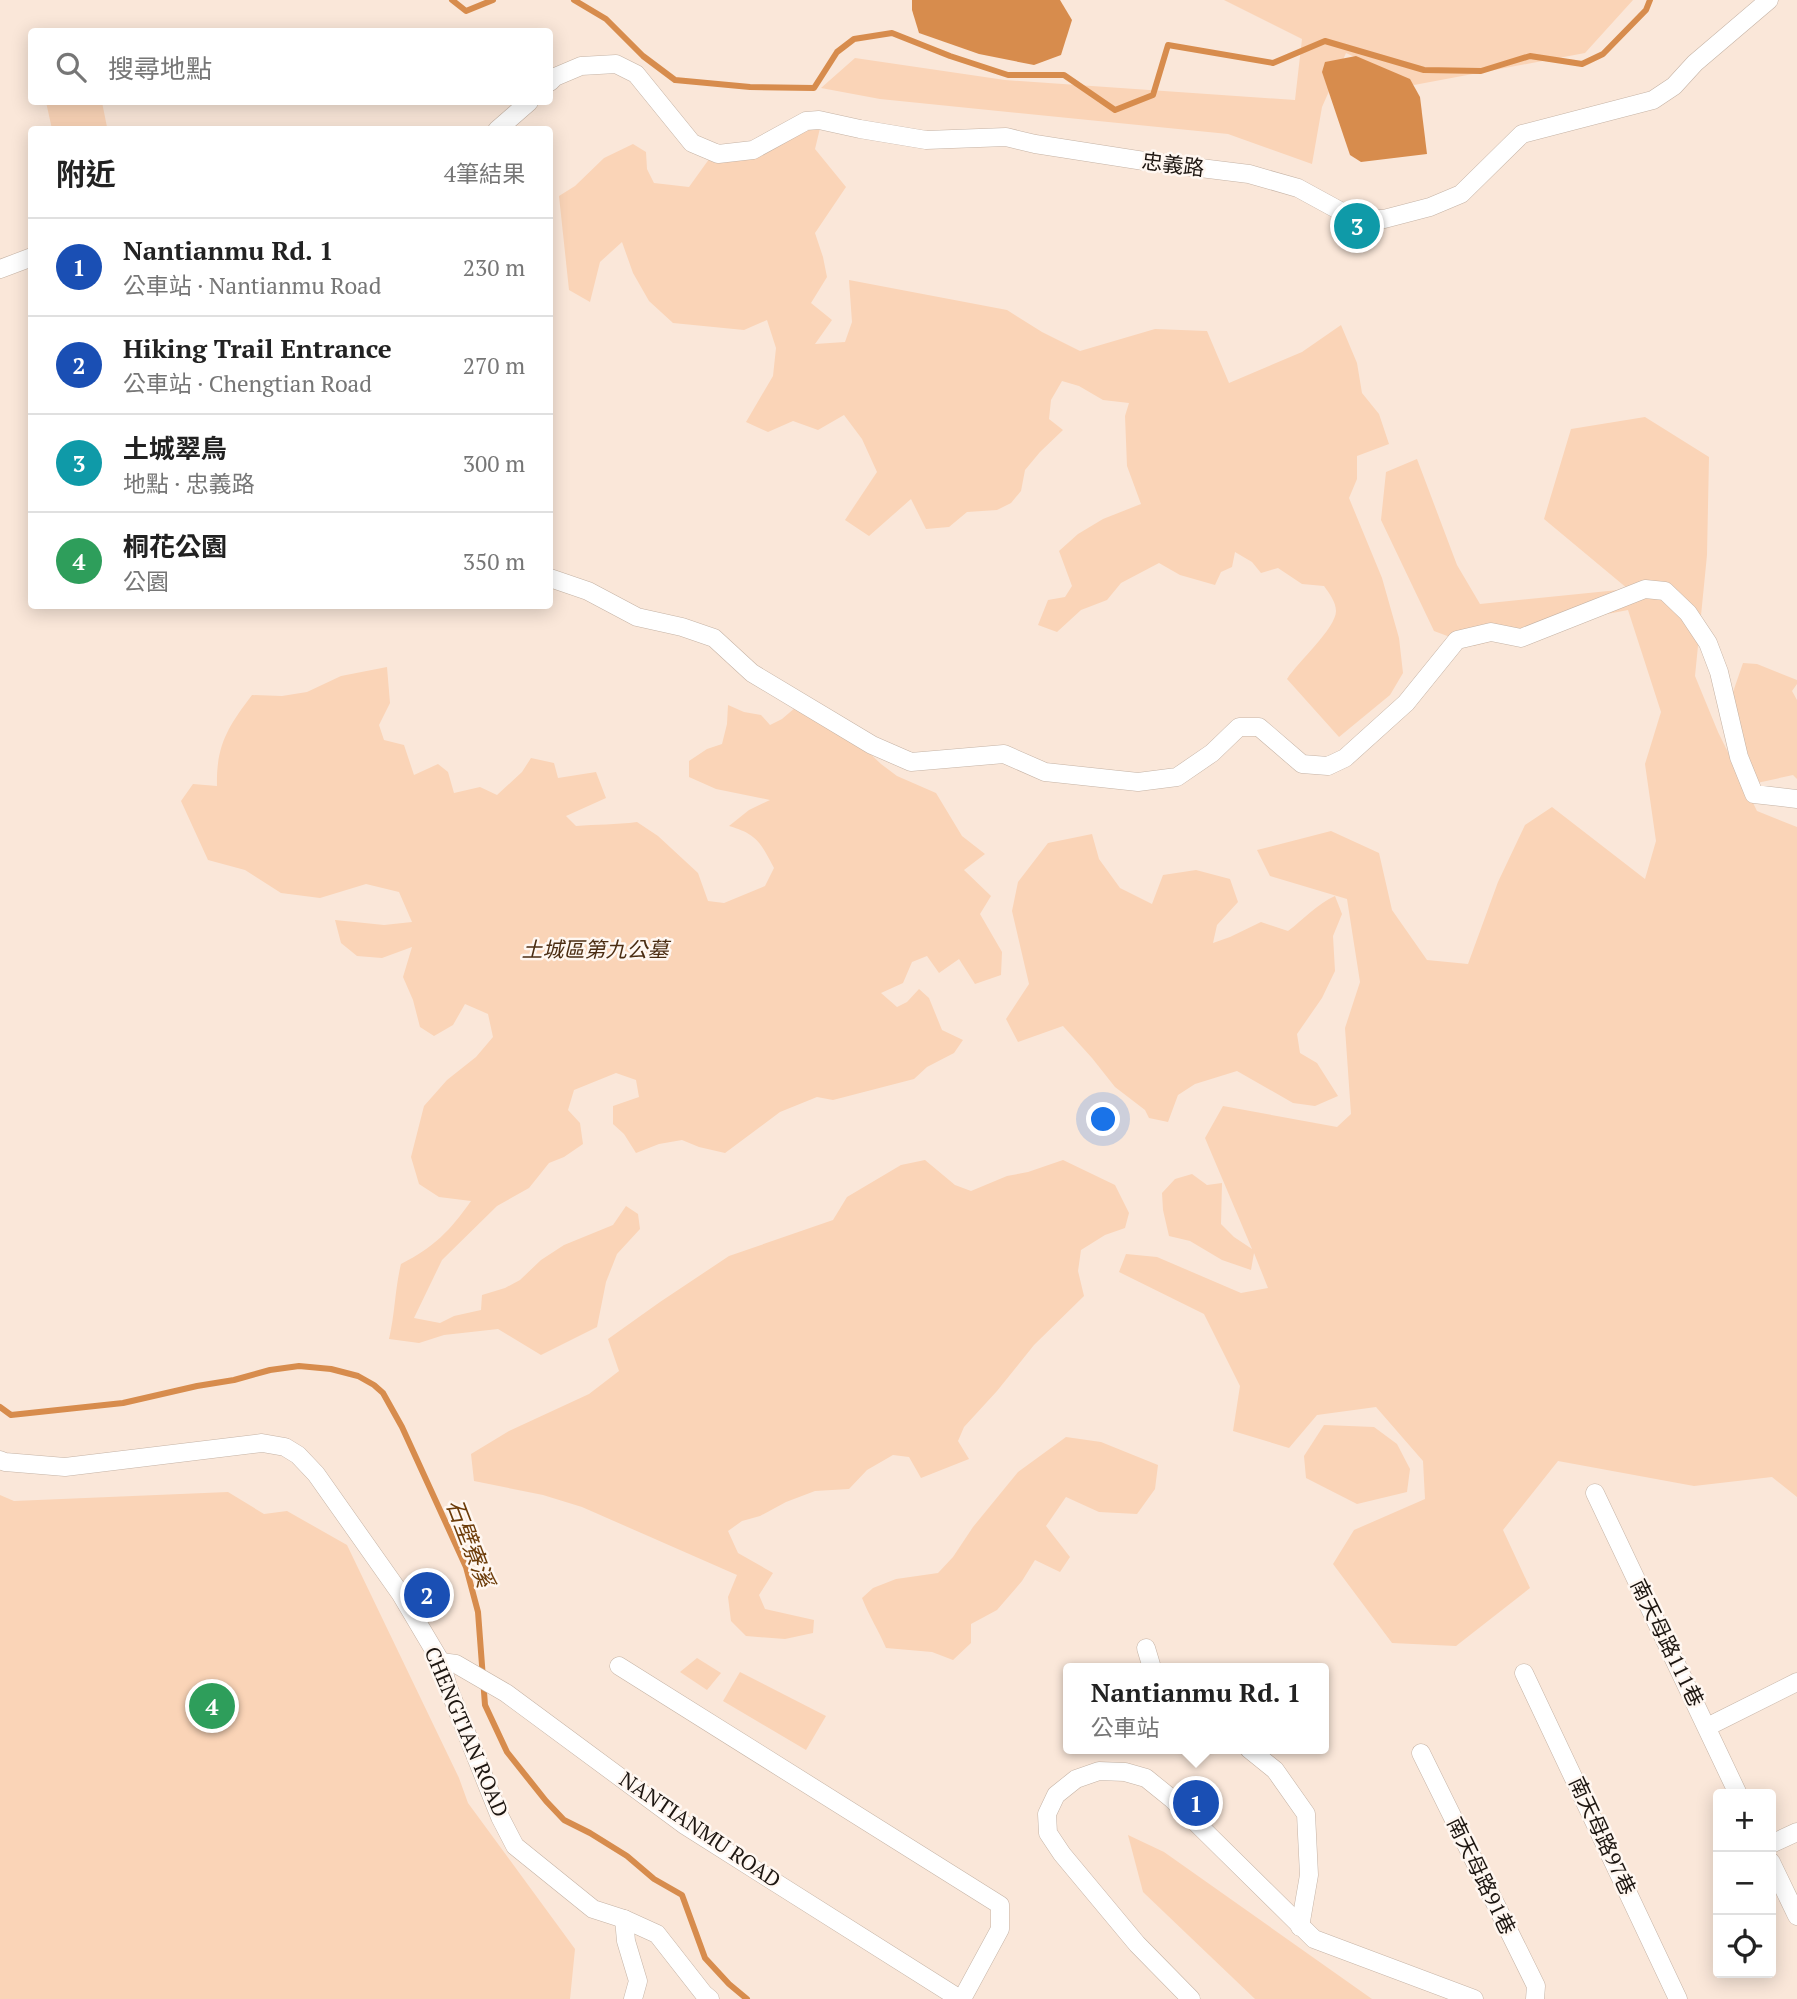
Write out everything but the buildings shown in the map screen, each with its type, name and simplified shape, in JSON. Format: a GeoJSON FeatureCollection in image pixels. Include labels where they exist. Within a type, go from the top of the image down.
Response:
{"type":"FeatureCollection","features":[{"type":"Feature","properties":{"kind":"street","name":"忠義路"},"geometry":{"type":"LineString","coordinates":[[553,79],[581,66],[616,64],[636,74],[692,143],[719,154],[753,150],[806,121],[819,120],[860,130],[926,140],[1006,137],[1117,157],[1249,174],[1298,188],[1353,218],[1384,219],[1430,207],[1461,194],[1522,134],[1653,100],[1674,86],[1695,64],[1769,0]]}},
{"type":"Feature","properties":{"kind":"street"},"geometry":{"type":"LineString","coordinates":[[502,126],[526,105]]}},
{"type":"Feature","properties":{"kind":"street"},"geometry":{"type":"LineString","coordinates":[[0,269],[28,258]]}},
{"type":"Feature","properties":{"kind":"street"},"geometry":{"type":"LineString","coordinates":[[553,579],[588,591],[637,617],[682,627],[714,638],[752,673],[872,745],[911,762],[1004,754],[1045,772],[1139,782],[1177,777],[1212,753],[1239,727],[1259,727],[1302,764],[1328,766],[1345,758],[1406,703],[1457,640],[1491,632],[1521,638],[1645,589],[1665,592],[1688,613],[1708,643],[1719,672],[1739,757],[1754,794],[1797,799]]}},
{"type":"Feature","properties":{"kind":"street","name":"CHENGTIAN ROAD"},"geometry":{"type":"LineString","coordinates":[[0,1460],[65,1467],[262,1443],[285,1447],[298,1455],[316,1474],[449,1663],[457,1710],[514,1846],[593,1909],[657,1934],[710,1999]]}},
{"type":"Feature","properties":{"kind":"street","name":"南天母路111巷"},"geometry":{"type":"LineString","coordinates":[[1595,1493],[1736,1789]]}},
{"type":"Feature","properties":{"kind":"street"},"geometry":{"type":"LineString","coordinates":[[1146,1648],[1150,1663]]}},
{"type":"Feature","properties":{"kind":"street","name":"NANTIANMU ROAD"},"geometry":{"type":"LineString","coordinates":[[449,1663],[506,1693],[686,1826],[961,1999]]}},
{"type":"Feature","properties":{"kind":"street"},"geometry":{"type":"LineString","coordinates":[[619,1665],[1000,1905],[1000,1929],[961,1999]]}},
{"type":"Feature","properties":{"kind":"street","name":"南天母路97巷"},"geometry":{"type":"LineString","coordinates":[[1524,1673],[1678,1999]]}},
{"type":"Feature","properties":{"kind":"street"},"geometry":{"type":"LineString","coordinates":[[1707,1727],[1797,1682]]}},
{"type":"Feature","properties":{"kind":"street"},"geometry":{"type":"LineString","coordinates":[[1255,1754],[1275,1770],[1306,1814],[1309,1875],[1300,1927]]}},
{"type":"Feature","properties":{"kind":"street","name":"南天母路91巷"},"geometry":{"type":"LineString","coordinates":[[1420,1754],[1536,1986],[1535,1999]]}},
{"type":"Feature","properties":{"kind":"street"},"geometry":{"type":"LineString","coordinates":[[1191,1999],[1137,1944],[1062,1854],[1048,1833],[1047,1814],[1056,1796],[1076,1779],[1099,1771],[1125,1772],[1146,1778],[1172,1799],[1314,1939],[1474,1999]]}},
{"type":"Feature","properties":{"kind":"street"},"geometry":{"type":"LineString","coordinates":[[1776,1842],[1797,1832]]}},
{"type":"Feature","properties":{"kind":"street"},"geometry":{"type":"LineString","coordinates":[[1776,1872],[1797,1916]]}},
{"type":"Feature","properties":{"kind":"street"},"geometry":{"type":"LineString","coordinates":[[624,1919],[626,1941],[638,1981],[633,1999]]}},
{"type":"Feature","properties":{"kind":"green space"},"geometry":{"type":"Polygon","coordinates":[[[1224,0],[1633,0],[1585,53],[1414,85],[1346,53],[1322,107],[1312,164],[1228,134],[880,99],[821,88],[855,58],[1005,80],[1295,100],[1302,39],[1224,0]]]}},
{"type":"Feature","properties":{"kind":"green space"},"geometry":{"type":"Polygon","coordinates":[[[47,105],[103,105],[107,126],[51,126],[47,105]]]}},
{"type":"Feature","properties":{"kind":"green space"},"geometry":{"type":"Polygon","coordinates":[[[821,124],[815,149],[846,187],[815,233],[827,277],[811,303],[832,320],[815,344],[845,342],[852,322],[849,280],[1007,310],[1080,351],[1155,329],[1207,331],[1229,383],[1302,352],[1341,325],[1357,363],[1362,393],[1379,414],[1389,444],[1357,456],[1357,479],[1349,498],[1382,578],[1399,638],[1403,673],[1390,695],[1339,737],[1287,679],[1330,626],[1336,611],[1332,598],[1324,586],[1302,584],[1278,568],[1261,573],[1252,562],[1235,552],[1232,567],[1221,572],[1215,585],[1180,575],[1159,563],[1121,583],[1107,600],[1081,610],[1057,632],[1038,625],[1048,600],[1065,597],[1072,586],[1059,551],[1078,534],[1103,519],[1141,504],[1127,466],[1125,416],[1129,403],[1103,400],[1079,386],[1062,381],[1051,400],[1049,419],[1063,430],[1025,470],[1021,491],[1011,503],[997,510],[967,512],[949,527],[926,529],[911,499],[869,536],[845,520],[877,472],[862,439],[844,415],[818,430],[793,421],[768,432],[746,422],[773,376],[776,348],[767,320],[744,330],[673,323],[649,301],[633,273],[622,242],[600,262],[590,302],[569,290],[559,196],[575,186],[604,158],[633,144],[646,152],[647,169],[654,183],[689,187],[712,155],[821,124]]]}},
{"type":"Feature","properties":{"kind":"green space"},"geometry":{"type":"Polygon","coordinates":[[[1645,417],[1709,457],[1707,555],[1695,676],[1718,732],[1757,811],[1797,827],[1797,1497],[1772,1477],[1694,1486],[1558,1461],[1503,1530],[1530,1588],[1456,1646],[1392,1643],[1333,1564],[1354,1530],[1425,1499],[1423,1461],[1376,1407],[1317,1415],[1289,1448],[1233,1431],[1240,1386],[1204,1314],[1119,1272],[1126,1254],[1157,1257],[1241,1293],[1268,1288],[1254,1253],[1251,1270],[1222,1260],[1190,1241],[1169,1236],[1162,1193],[1175,1179],[1192,1174],[1207,1185],[1222,1183],[1221,1224],[1252,1249],[1205,1138],[1223,1106],[1337,1127],[1351,1114],[1345,1028],[1360,982],[1347,899],[1270,876],[1257,850],[1331,831],[1379,853],[1392,910],[1427,960],[1468,964],[1498,882],[1525,825],[1552,807],[1645,879],[1656,841],[1645,764],[1661,712],[1628,610],[1555,624],[1474,646],[1434,631],[1381,520],[1386,472],[1417,459],[1457,565],[1480,604],[1628,589],[1544,519],[1571,429],[1645,417]]]}},
{"type":"Feature","properties":{"kind":"green space"},"geometry":{"type":"Polygon","coordinates":[[[1743,663],[1757,664],[1797,680],[1792,691],[1797,700],[1797,779],[1793,775],[1757,783],[1740,729],[1733,692],[1743,663]]]}},
{"type":"Feature","properties":{"kind":"green space","name":"土城區第九公墓"},"geometry":{"type":"Polygon","coordinates":[[[387,667],[390,703],[379,725],[384,740],[404,745],[414,775],[438,764],[448,772],[454,793],[480,787],[497,795],[522,772],[531,758],[554,763],[558,778],[596,772],[606,798],[566,816],[576,826],[637,822],[658,836],[698,873],[708,901],[724,903],[765,886],[774,868],[752,836],[729,826],[749,810],[770,800],[716,789],[689,777],[689,761],[707,749],[722,744],[728,705],[761,715],[770,725],[796,707],[861,745],[897,776],[936,793],[962,836],[985,854],[964,870],[991,896],[980,914],[1002,952],[1001,975],[975,984],[959,959],[939,973],[927,956],[912,962],[903,983],[881,993],[897,1007],[907,1002],[919,989],[929,998],[942,1030],[963,1040],[954,1053],[927,1067],[914,1079],[833,1100],[817,1097],[780,1112],[725,1153],[682,1140],[659,1144],[636,1153],[624,1134],[613,1124],[613,1106],[639,1097],[636,1080],[616,1073],[574,1090],[568,1110],[580,1123],[583,1144],[549,1163],[529,1188],[497,1206],[442,1260],[414,1318],[440,1323],[454,1316],[481,1310],[482,1295],[520,1280],[541,1260],[564,1245],[613,1225],[626,1206],[638,1214],[640,1229],[617,1254],[606,1282],[597,1327],[541,1355],[498,1329],[444,1335],[419,1343],[389,1339],[401,1264],[440,1237],[471,1201],[439,1197],[419,1184],[411,1157],[424,1106],[447,1080],[476,1057],[493,1037],[488,1014],[465,1004],[453,1025],[434,1036],[420,1027],[403,977],[412,947],[382,958],[357,956],[341,943],[335,920],[384,925],[412,922],[399,892],[366,884],[320,898],[281,893],[245,870],[208,860],[181,801],[193,784],[217,786],[219,759],[225,737],[252,695],[282,696],[307,692],[341,676],[387,667]]]}},
{"type":"Feature","properties":{"kind":"green space"},"geometry":{"type":"Polygon","coordinates":[[[1092,834],[1099,859],[1120,888],[1152,904],[1163,875],[1196,870],[1230,879],[1238,902],[1217,925],[1213,943],[1261,922],[1288,931],[1316,907],[1335,896],[1342,914],[1333,936],[1335,971],[1322,998],[1297,1034],[1300,1053],[1317,1063],[1338,1096],[1315,1106],[1293,1103],[1237,1071],[1195,1084],[1178,1095],[1168,1122],[1149,1118],[1145,1110],[1115,1087],[1063,1026],[1018,1042],[1006,1019],[1029,984],[1012,911],[1018,882],[1048,843],[1092,834]]]}},
{"type":"Feature","properties":{"kind":"green space"},"geometry":{"type":"Polygon","coordinates":[[[925,1160],[955,1185],[971,1191],[1007,1176],[1063,1160],[1115,1185],[1129,1213],[1125,1228],[1105,1235],[1081,1250],[1078,1271],[1084,1296],[1034,1345],[964,1427],[958,1441],[969,1459],[921,1478],[909,1457],[893,1455],[867,1470],[849,1489],[815,1491],[760,1516],[742,1521],[728,1531],[738,1553],[773,1573],[759,1595],[765,1609],[814,1620],[813,1633],[785,1639],[746,1636],[731,1621],[728,1597],[737,1575],[582,1507],[543,1495],[474,1481],[471,1454],[509,1431],[589,1394],[619,1371],[608,1339],[729,1256],[833,1220],[847,1197],[901,1165],[925,1160]]]}},
{"type":"Feature","properties":{"kind":"green space"},"geometry":{"type":"Polygon","coordinates":[[[1324,1425],[1374,1427],[1397,1444],[1410,1469],[1407,1492],[1357,1504],[1306,1478],[1304,1456],[1324,1425]]]}},
{"type":"Feature","properties":{"kind":"green space"},"geometry":{"type":"Polygon","coordinates":[[[1066,1437],[1101,1442],[1158,1465],[1155,1489],[1137,1514],[1099,1512],[1066,1497],[1046,1526],[1070,1557],[1060,1572],[1035,1560],[1022,1581],[997,1610],[971,1624],[971,1643],[953,1660],[932,1652],[886,1648],[862,1598],[873,1588],[896,1579],[938,1573],[1018,1472],[1066,1437]]]}},
{"type":"Feature","properties":{"kind":"green space"},"geometry":{"type":"Polygon","coordinates":[[[228,1492],[264,1514],[287,1511],[347,1545],[459,1778],[468,1803],[575,1949],[570,1999],[0,1999],[0,1495],[14,1501],[228,1492]]]}},
{"type":"Feature","properties":{"kind":"green space"},"geometry":{"type":"Polygon","coordinates":[[[697,1658],[721,1673],[707,1690],[680,1672],[697,1658]]]}},
{"type":"Feature","properties":{"kind":"green space"},"geometry":{"type":"Polygon","coordinates":[[[740,1672],[826,1716],[806,1750],[723,1701],[740,1672]]]}},
{"type":"Feature","properties":{"kind":"green space"},"geometry":{"type":"Polygon","coordinates":[[[1128,1835],[1164,1852],[1372,1999],[1255,1999],[1143,1892],[1128,1835]]]}},
{"type":"Feature","properties":{"kind":"shaded area"},"geometry":{"type":"Polygon","coordinates":[[[912,0],[1060,0],[1072,20],[1061,55],[1034,65],[979,54],[919,33],[912,0]]]}},
{"type":"Feature","properties":{"kind":"shaded area"},"geometry":{"type":"Polygon","coordinates":[[[1356,56],[1410,79],[1420,97],[1427,154],[1361,162],[1350,155],[1322,72],[1325,62],[1356,56]]]}},
{"type":"Feature","properties":{"kind":"waterway"},"geometry":{"type":"LineString","coordinates":[[452,0],[466,11],[493,0]]}},
{"type":"Feature","properties":{"kind":"waterway"},"geometry":{"type":"LineString","coordinates":[[574,0],[606,19],[643,56],[675,80],[750,87],[814,88],[837,52],[854,39],[892,33],[1008,75],[1064,75],[1115,110],[1153,95],[1168,45],[1273,63],[1325,41],[1424,70],[1481,71],[1530,56],[1582,64],[1603,54],[1646,10],[1650,0]]}},
{"type":"Feature","properties":{"kind":"waterway","name":"石壁寮溪"},"geometry":{"type":"LineString","coordinates":[[0,1407],[11,1415],[123,1403],[299,1366],[331,1369],[358,1376],[374,1385],[383,1393],[402,1427],[466,1567],[478,1612],[485,1705],[507,1752],[564,1820],[627,1856],[654,1879],[682,1895],[705,1958],[747,1999]]}},
{"type":"Feature","properties":{"kind":"place","name":"土城翠鳥"},"geometry":{"type":"Point","coordinates":[1357,226]}},
{"type":"Feature","properties":{"kind":"place","name":"Hiking Trail Entrance"},"geometry":{"type":"Point","coordinates":[427,1595]}},
{"type":"Feature","properties":{"kind":"place","name":"桐花公園"},"geometry":{"type":"Point","coordinates":[212,1706]}},
{"type":"Feature","properties":{"kind":"place","name":"Nantianmu Rd. 1"},"geometry":{"type":"Point","coordinates":[1196,1803]}}]}
